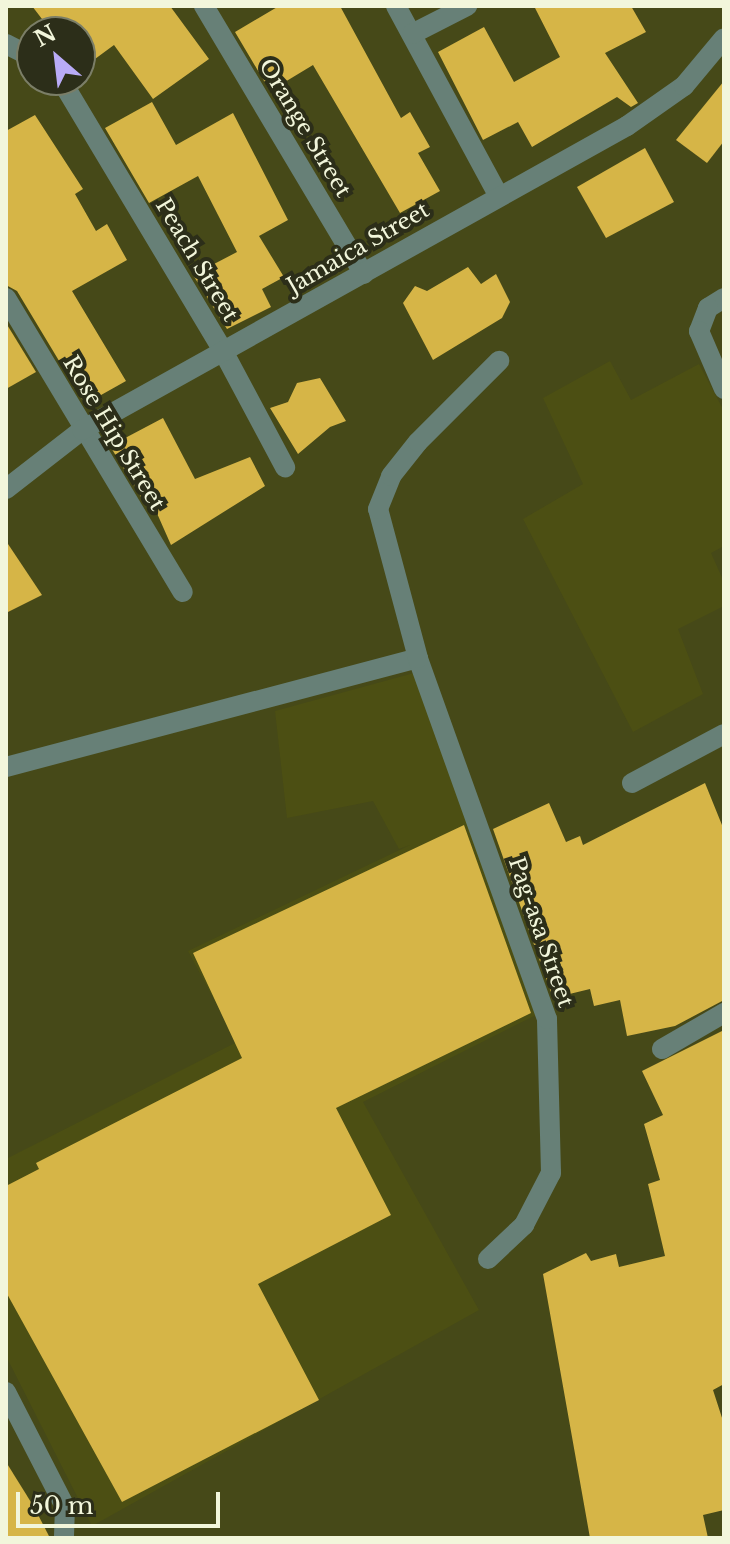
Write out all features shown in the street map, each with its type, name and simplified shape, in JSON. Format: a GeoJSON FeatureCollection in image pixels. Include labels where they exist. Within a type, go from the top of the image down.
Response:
{"type":"FeatureCollection","features":[{"type":"Feature","properties":{"kind":"street","name":"Orange Street"},"geometry":{"type":"LineString","coordinates":[[204,6],[364,274]]}},
{"type":"Feature","properties":{"kind":"street"},"geometry":{"type":"LineString","coordinates":[[396,6],[498,195]]}},
{"type":"Feature","properties":{"kind":"street"},"geometry":{"type":"LineString","coordinates":[[412,34],[467,6]]}},
{"type":"Feature","properties":{"kind":"street","name":"Jamaica Street"},"geometry":{"type":"LineString","coordinates":[[6,489],[82,430],[364,274],[498,195],[627,126],[684,86],[724,38]]}},
{"type":"Feature","properties":{"kind":"street","name":"Peach Street"},"geometry":{"type":"LineString","coordinates":[[71,96],[223,351],[285,467]]}},
{"type":"Feature","properties":{"kind":"street","name":"Rose Hip Street"},"geometry":{"type":"LineString","coordinates":[[6,298],[82,430],[183,592]]}},
{"type":"Feature","properties":{"kind":"street"},"geometry":{"type":"LineString","coordinates":[[724,298],[708,308],[699,331],[724,389]]}},
{"type":"Feature","properties":{"kind":"street","name":"Pag-asa Street"},"geometry":{"type":"LineString","coordinates":[[488,1259],[524,1225],[551,1173],[547,1019],[418,658],[378,509],[391,476],[418,442],[499,361]]}},
{"type":"Feature","properties":{"kind":"street"},"geometry":{"type":"LineString","coordinates":[[6,767],[418,658]]}},
{"type":"Feature","properties":{"kind":"street"},"geometry":{"type":"LineString","coordinates":[[632,783],[724,734]]}},
{"type":"Feature","properties":{"kind":"street"},"geometry":{"type":"LineString","coordinates":[[662,1049],[724,1013]]}},
{"type":"Feature","properties":{"kind":"street"},"geometry":{"type":"LineString","coordinates":[[6,1392],[65,1507],[66,1536]]}},
{"type":"Feature","properties":{"kind":"shaded area"},"geometry":{"type":"Polygon","coordinates":[[[610,361],[631,400],[699,364],[724,411],[724,546],[711,553],[724,582],[724,606],[678,629],[703,694],[633,732],[523,519],[583,484],[543,398],[610,361]]]}},
{"type":"Feature","properties":{"kind":"shaded area"},"geometry":{"type":"Polygon","coordinates":[[[414,673],[544,1011],[363,1102],[479,1310],[92,1526],[6,1356],[6,1159],[237,1042],[188,951],[410,845],[399,849],[373,801],[287,818],[275,711],[414,673]]]}},
{"type":"Feature","properties":{"kind":"building"},"geometry":{"type":"Polygon","coordinates":[[[32,6],[170,6],[209,59],[153,99],[114,45],[96,58],[96,16],[40,16],[32,6]]]}},
{"type":"Feature","properties":{"kind":"building"},"geometry":{"type":"Polygon","coordinates":[[[279,6],[340,6],[401,118],[410,112],[430,147],[418,153],[440,191],[400,213],[313,65],[270,91],[235,32],[279,6]]]}},
{"type":"Feature","properties":{"kind":"building"},"geometry":{"type":"Polygon","coordinates":[[[534,6],[631,6],[646,32],[605,53],[638,103],[631,107],[617,97],[532,147],[518,122],[483,140],[438,52],[484,27],[514,82],[560,57],[534,6]]]}},
{"type":"Feature","properties":{"kind":"building"},"geometry":{"type":"Polygon","coordinates":[[[724,81],[724,141],[707,163],[676,140],[724,81]]]}},
{"type":"Feature","properties":{"kind":"building"},"geometry":{"type":"Polygon","coordinates":[[[152,102],[176,145],[233,113],[288,220],[259,236],[284,277],[262,289],[271,307],[227,329],[193,275],[237,252],[198,176],[149,203],[105,128],[152,102]]]}},
{"type":"Feature","properties":{"kind":"building"},"geometry":{"type":"Polygon","coordinates":[[[35,115],[83,189],[75,194],[96,231],[107,224],[127,260],[72,291],[126,381],[85,404],[17,291],[6,285],[6,131],[35,115]]]}},
{"type":"Feature","properties":{"kind":"building"},"geometry":{"type":"Polygon","coordinates":[[[645,148],[674,202],[606,238],[577,187],[645,148]]]}},
{"type":"Feature","properties":{"kind":"building"},"geometry":{"type":"Polygon","coordinates":[[[468,267],[481,284],[496,274],[510,302],[502,318],[433,360],[403,303],[415,286],[427,291],[468,267]]]}},
{"type":"Feature","properties":{"kind":"building"},"geometry":{"type":"Polygon","coordinates":[[[6,323],[36,372],[6,389],[6,323]]]}},
{"type":"Feature","properties":{"kind":"building"},"geometry":{"type":"Polygon","coordinates":[[[320,378],[346,421],[330,427],[298,454],[270,408],[288,402],[297,383],[320,378]]]}},
{"type":"Feature","properties":{"kind":"building"},"geometry":{"type":"Polygon","coordinates":[[[163,418],[195,479],[250,457],[265,486],[171,545],[148,493],[141,497],[110,446],[163,418]]]}},
{"type":"Feature","properties":{"kind":"building"},"geometry":{"type":"Polygon","coordinates":[[[6,541],[42,595],[6,613],[6,541]]]}},
{"type":"Feature","properties":{"kind":"building"},"geometry":{"type":"Polygon","coordinates":[[[705,783],[724,830],[724,1000],[675,1026],[627,1036],[620,1000],[594,1006],[590,989],[553,998],[493,829],[549,803],[566,842],[580,836],[583,845],[705,783]]]}},
{"type":"Feature","properties":{"kind":"building"},"geometry":{"type":"Polygon","coordinates":[[[464,825],[531,1013],[336,1108],[391,1215],[258,1284],[319,1400],[122,1502],[6,1292],[6,1186],[39,1169],[36,1163],[242,1058],[193,953],[464,825]]]}},
{"type":"Feature","properties":{"kind":"building"},"geometry":{"type":"Polygon","coordinates":[[[724,1030],[724,1384],[713,1390],[724,1424],[724,1510],[703,1515],[708,1538],[590,1538],[543,1274],[586,1253],[591,1261],[616,1254],[619,1267],[665,1256],[648,1184],[660,1180],[644,1124],[663,1115],[642,1071],[724,1030]]]}},
{"type":"Feature","properties":{"kind":"building"},"geometry":{"type":"Polygon","coordinates":[[[6,1462],[34,1507],[50,1538],[6,1538],[6,1462]]]}}]}
